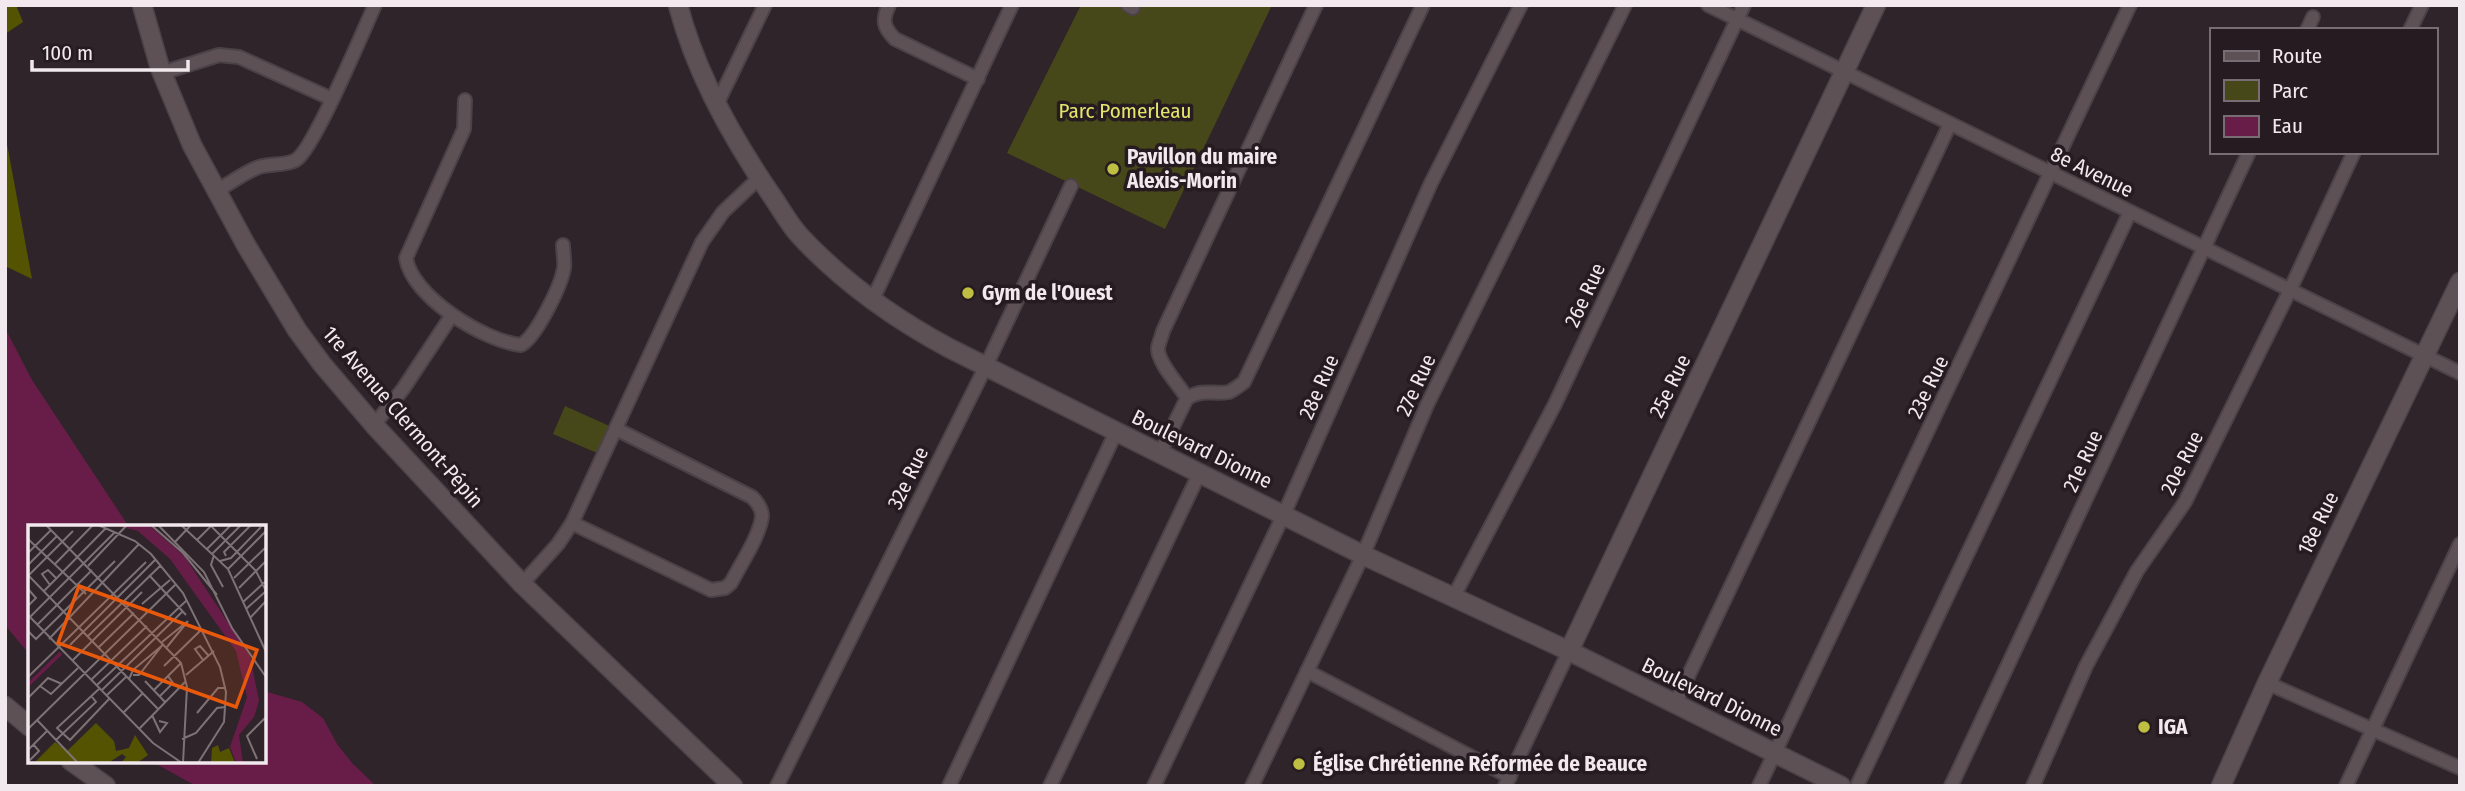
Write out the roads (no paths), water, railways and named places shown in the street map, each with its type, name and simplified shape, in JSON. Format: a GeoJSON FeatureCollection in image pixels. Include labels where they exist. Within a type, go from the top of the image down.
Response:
{"type":"FeatureCollection","features":[{"type":"Feature","properties":{"kind":"street","name":"1re Avenue Clermont-Pépin"},"geometry":{"type":"LineString","coordinates":[[142,5],[162,73],[192,145],[297,330],[342,389],[522,584],[733,786]]}},
{"type":"Feature","properties":{"kind":"street"},"geometry":{"type":"LineString","coordinates":[[217,191],[257,167],[287,163],[298,159],[305,152],[374,5]]}},
{"type":"Feature","properties":{"kind":"street","name":"Boulevard Dionne"},"geometry":{"type":"LineString","coordinates":[[678,5],[691,47],[717,104],[759,178],[799,235],[872,301],[926,336],[1116,432],[1363,555],[1569,651],[1841,786]]}},
{"type":"Feature","properties":{"kind":"street"},"geometry":{"type":"LineString","coordinates":[[717,104],[765,5]]}},
{"type":"Feature","properties":{"kind":"street"},"geometry":{"type":"LineString","coordinates":[[889,5],[884,16],[884,28],[894,39],[978,79]]}},
{"type":"Feature","properties":{"kind":"street"},"geometry":{"type":"LineString","coordinates":[[872,301],[1012,5]]}},
{"type":"Feature","properties":{"kind":"street"},"geometry":{"type":"LineString","coordinates":[[1187,398],[1162,363],[1158,349],[1163,331],[1316,5]]}},
{"type":"Feature","properties":{"kind":"street"},"geometry":{"type":"LineString","coordinates":[[1160,453],[1187,398],[1196,393],[1230,392],[1244,382],[1423,5]]}},
{"type":"Feature","properties":{"kind":"street","name":"28e Rue"},"geometry":{"type":"LineString","coordinates":[[1154,786],[1284,514],[1432,183],[1521,5]]}},
{"type":"Feature","properties":{"kind":"street","name":"27e Rue"},"geometry":{"type":"LineString","coordinates":[[1252,786],[1363,555],[1427,405],[1625,5]]}},
{"type":"Feature","properties":{"kind":"street","name":"8e Avenue"},"geometry":{"type":"LineString","coordinates":[[1708,5],[2460,373]]}},
{"type":"Feature","properties":{"kind":"street","name":"26e Rue"},"geometry":{"type":"LineString","coordinates":[[1453,598],[1555,404],[1744,5]]}},
{"type":"Feature","properties":{"kind":"street","name":"25e Rue"},"geometry":{"type":"LineString","coordinates":[[1507,781],[1876,5]]}},
{"type":"Feature","properties":{"kind":"street","name":"23e Rue"},"geometry":{"type":"LineString","coordinates":[[1759,786],[2130,5]]}},
{"type":"Feature","properties":{"kind":"street"},"geometry":{"type":"LineString","coordinates":[[2411,28],[2422,5]]}},
{"type":"Feature","properties":{"kind":"street"},"geometry":{"type":"LineString","coordinates":[[2308,28],[2313,17]]}},
{"type":"Feature","properties":{"kind":"street"},"geometry":{"type":"LineString","coordinates":[[162,73],[219,55],[229,55],[332,99]]}},
{"type":"Feature","properties":{"kind":"street"},"geometry":{"type":"LineString","coordinates":[[465,100],[464,129],[407,258],[408,269],[414,280],[452,315],[505,342],[521,345],[537,330],[559,280],[564,268],[563,245]]}},
{"type":"Feature","properties":{"kind":"street"},"geometry":{"type":"LineString","coordinates":[[1675,704],[1950,124]]}},
{"type":"Feature","properties":{"kind":"street","name":"21e Rue"},"geometry":{"type":"LineString","coordinates":[[1951,786],[2248,154]]}},
{"type":"Feature","properties":{"kind":"street","name":"20e Rue"},"geometry":{"type":"LineString","coordinates":[[2033,786],[2086,666],[2137,571],[2185,502],[2290,290],[2353,154]]}},
{"type":"Feature","properties":{"kind":"street"},"geometry":{"type":"LineString","coordinates":[[522,584],[558,544],[572,523],[702,242],[723,212],[759,178]]}},
{"type":"Feature","properties":{"kind":"street","name":"32e Rue"},"geometry":{"type":"LineString","coordinates":[[777,786],[986,366],[1071,186]]}},
{"type":"Feature","properties":{"kind":"street"},"geometry":{"type":"LineString","coordinates":[[1857,786],[2130,212]]}},
{"type":"Feature","properties":{"kind":"street","name":"18e Rue"},"geometry":{"type":"LineString","coordinates":[[2221,786],[2267,683],[2460,282]]}},
{"type":"Feature","properties":{"kind":"street"},"geometry":{"type":"LineString","coordinates":[[374,425],[403,389],[452,315]]}},
{"type":"Feature","properties":{"kind":"street"},"geometry":{"type":"LineString","coordinates":[[572,523],[704,588],[718,590],[731,583],[757,533],[762,517],[758,503],[743,491],[616,429]]}},
{"type":"Feature","properties":{"kind":"street"},"geometry":{"type":"LineString","coordinates":[[949,786],[1116,432]]}},
{"type":"Feature","properties":{"kind":"street"},"geometry":{"type":"LineString","coordinates":[[1050,786],[1200,472]]}},
{"type":"Feature","properties":{"kind":"street"},"geometry":{"type":"LineString","coordinates":[[2346,786],[2460,544]]}},
{"type":"Feature","properties":{"kind":"street"},"geometry":{"type":"LineString","coordinates":[[1307,671],[1507,781]]}},
{"type":"Feature","properties":{"kind":"street"},"geometry":{"type":"LineString","coordinates":[[2267,683],[2460,768]]}},
{"type":"Feature","properties":{"kind":"street"},"geometry":{"type":"LineString","coordinates":[[5,706],[28,725]]}},
{"type":"Feature","properties":{"kind":"street"},"geometry":{"type":"LineString","coordinates":[[74,763],[106,786]]}},
{"type":"Feature","properties":{"kind":"water"},"geometry":{"type":"Polygon","coordinates":[[[5,328],[32,380],[128,525],[28,525],[28,653],[5,625],[5,328]]]}},
{"type":"Feature","properties":{"kind":"water"},"geometry":{"type":"Polygon","coordinates":[[[266,692],[302,702],[323,718],[337,744],[376,786],[196,786],[155,763],[266,763],[266,692]]]}},
{"type":"Feature","properties":{"kind":"place","name":"Pavillon du maire Alexis-Morin"},"geometry":{"type":"Point","coordinates":[1113,169]}},
{"type":"Feature","properties":{"kind":"place","name":"Gym de l'Ouest"},"geometry":{"type":"Point","coordinates":[968,293]}},
{"type":"Feature","properties":{"kind":"place","name":"IGA"},"geometry":{"type":"Point","coordinates":[2144,727]}},
{"type":"Feature","properties":{"kind":"place","name":"Église Chrétienne Réformée de Beauce"},"geometry":{"type":"Point","coordinates":[1299,764]}},
{"type":"Feature","properties":{"kind":"park label","name":"Parc Pomerleau"},"geometry":{"type":"Point","coordinates":[1125,111]}}]}
